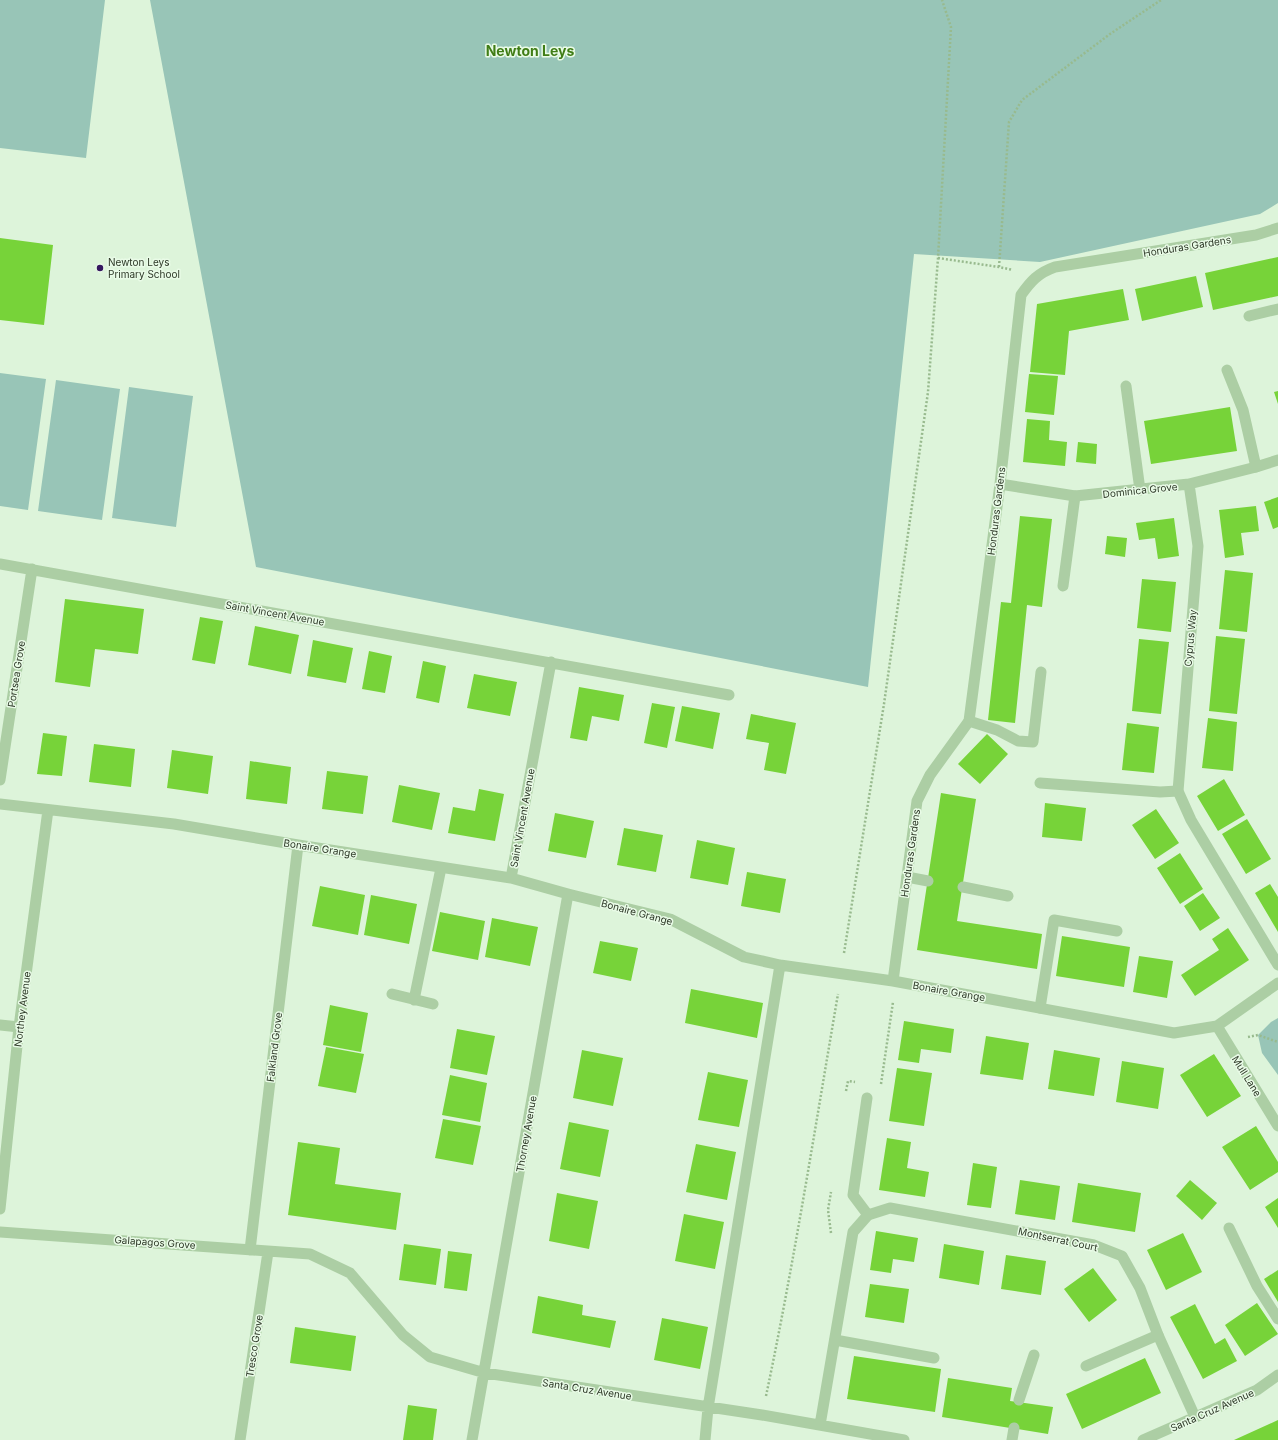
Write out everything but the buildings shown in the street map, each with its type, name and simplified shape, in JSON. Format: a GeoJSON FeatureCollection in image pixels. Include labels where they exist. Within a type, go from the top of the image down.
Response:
{"type":"FeatureCollection","features":[{"type":"Feature","properties":{"kind":"street","name":"Honduras Gardens"},"geometry":{"type":"LineString","coordinates":[[893,981],[917,801],[930,775],[969,721],[1000,484],[1021,296],[1030,282],[1044,271],[1055,267],[1256,235],[1278,228]]}},
{"type":"Feature","properties":{"kind":"street"},"geometry":{"type":"LineString","coordinates":[[1249,316],[1278,309]]}},
{"type":"Feature","properties":{"kind":"street"},"geometry":{"type":"LineString","coordinates":[[1227,370],[1243,410],[1256,467]]}},
{"type":"Feature","properties":{"kind":"street"},"geometry":{"type":"LineString","coordinates":[[1126,386],[1140,490]]}},
{"type":"Feature","properties":{"kind":"street","name":"Dominica Grove"},"geometry":{"type":"LineString","coordinates":[[1000,484],[1075,496],[1189,484],[1278,460]]}},
{"type":"Feature","properties":{"kind":"street","name":"Cyprus Way"},"geometry":{"type":"LineString","coordinates":[[1189,484],[1198,546],[1178,792],[1191,820],[1278,965]]}},
{"type":"Feature","properties":{"kind":"street"},"geometry":{"type":"LineString","coordinates":[[1063,586],[1075,496]]}},
{"type":"Feature","properties":{"kind":"street","name":"Saint Vincent Avenue"},"geometry":{"type":"LineString","coordinates":[[0,564],[729,695]]}},
{"type":"Feature","properties":{"kind":"street","name":"Portsea Grove"},"geometry":{"type":"LineString","coordinates":[[0,780],[32,569]]}},
{"type":"Feature","properties":{"kind":"street","name":"Saint Vincent Avenue"},"geometry":{"type":"LineString","coordinates":[[511,878],[550,662]]}},
{"type":"Feature","properties":{"kind":"street"},"geometry":{"type":"LineString","coordinates":[[969,721],[997,730],[1018,741],[1034,742],[1041,672]]}},
{"type":"Feature","properties":{"kind":"street"},"geometry":{"type":"LineString","coordinates":[[1040,783],[1178,792]]}},
{"type":"Feature","properties":{"kind":"street","name":"Bonaire Grange"},"geometry":{"type":"LineString","coordinates":[[0,804],[174,824],[511,878],[568,894],[670,919],[744,957],[780,965],[893,981],[1174,1033],[1217,1026],[1278,983]]}},
{"type":"Feature","properties":{"kind":"street","name":"Northey Avenue"},"geometry":{"type":"LineString","coordinates":[[0,1209],[19,1028],[48,810]]}},
{"type":"Feature","properties":{"kind":"street","name":"Falkland Grove"},"geometry":{"type":"LineString","coordinates":[[250,1250],[298,845]]}},
{"type":"Feature","properties":{"kind":"street"},"geometry":{"type":"LineString","coordinates":[[414,1000],[442,868]]}},
{"type":"Feature","properties":{"kind":"street"},"geometry":{"type":"LineString","coordinates":[[907,877],[928,881]]}},
{"type":"Feature","properties":{"kind":"street"},"geometry":{"type":"LineString","coordinates":[[963,887],[1008,896]]}},
{"type":"Feature","properties":{"kind":"street","name":"Thorney Avenue"},"geometry":{"type":"LineString","coordinates":[[472,1440],[568,894]]}},
{"type":"Feature","properties":{"kind":"street"},"geometry":{"type":"LineString","coordinates":[[1040,1008],[1054,920],[1117,931]]}},
{"type":"Feature","properties":{"kind":"street"},"geometry":{"type":"LineString","coordinates":[[705,1440],[708,1408],[780,965]]}},
{"type":"Feature","properties":{"kind":"street"},"geometry":{"type":"LineString","coordinates":[[392,994],[433,1004]]}},
{"type":"Feature","properties":{"kind":"street"},"geometry":{"type":"LineString","coordinates":[[0,1025],[19,1028]]}},
{"type":"Feature","properties":{"kind":"street","name":"Mull Lane"},"geometry":{"type":"LineString","coordinates":[[1217,1026],[1278,1126]]}},
{"type":"Feature","properties":{"kind":"street"},"geometry":{"type":"LineString","coordinates":[[820,1425],[853,1232],[868,1215],[854,1195],[867,1098]]}},
{"type":"Feature","properties":{"kind":"street","name":"Montserrat Court"},"geometry":{"type":"LineString","coordinates":[[868,1215],[890,1208],[1094,1245],[1122,1256],[1140,1288],[1158,1335],[1194,1417]]}},
{"type":"Feature","properties":{"kind":"street"},"geometry":{"type":"LineString","coordinates":[[1229,1228],[1257,1286],[1278,1319]]}},
{"type":"Feature","properties":{"kind":"street","name":"Galapagos Grove"},"geometry":{"type":"LineString","coordinates":[[0,1232],[310,1254]]}},
{"type":"Feature","properties":{"kind":"street","name":"Tresco Grove"},"geometry":{"type":"LineString","coordinates":[[240,1440],[268,1252]]}},
{"type":"Feature","properties":{"kind":"street","name":"Santa Cruz Avenue"},"geometry":{"type":"LineString","coordinates":[[310,1254],[350,1273],[403,1335],[430,1357],[484,1373],[762,1415],[904,1440]]}},
{"type":"Feature","properties":{"kind":"street"},"geometry":{"type":"LineString","coordinates":[[1086,1366],[1158,1335]]}},
{"type":"Feature","properties":{"kind":"street"},"geometry":{"type":"LineString","coordinates":[[834,1340],[934,1358]]}},
{"type":"Feature","properties":{"kind":"street"},"geometry":{"type":"LineString","coordinates":[[1018,1400],[1034,1355]]}},
{"type":"Feature","properties":{"kind":"street","name":"Santa Cruz Avenue"},"geometry":{"type":"LineString","coordinates":[[1143,1440],[1257,1390],[1278,1375]]}},
{"type":"Feature","properties":{"kind":"street"},"geometry":{"type":"LineString","coordinates":[[1012,1440],[1014,1428]]}},
{"type":"Feature","properties":{"kind":"path"},"geometry":{"type":"LineString","coordinates":[[762,1415],[783,1316],[841,973],[884,704],[928,392],[938,258],[951,27],[942,0]]}},
{"type":"Feature","properties":{"kind":"path"},"geometry":{"type":"LineString","coordinates":[[999,267],[1009,122],[1022,100],[1110,34],[1160,0]]}},
{"type":"Feature","properties":{"kind":"path"},"geometry":{"type":"LineString","coordinates":[[938,258],[999,267],[1014,271],[1030,282]]}},
{"type":"Feature","properties":{"kind":"path"},"geometry":{"type":"LineString","coordinates":[[1226,1042],[1258,1035],[1278,1042]]}},
{"type":"Feature","properties":{"kind":"shaded area"},"geometry":{"type":"Polygon","coordinates":[[[0,0],[105,0],[86,158],[0,148],[0,0]]]}},
{"type":"Feature","properties":{"kind":"shaded area"},"geometry":{"type":"Polygon","coordinates":[[[150,0],[1278,0],[1278,203],[1260,214],[1040,262],[914,254],[868,687],[256,567],[150,0]]]}},
{"type":"Feature","properties":{"kind":"shaded area"},"geometry":{"type":"Polygon","coordinates":[[[0,373],[46,379],[28,510],[0,506],[0,373]]]}},
{"type":"Feature","properties":{"kind":"shaded area"},"geometry":{"type":"Polygon","coordinates":[[[56,380],[120,389],[102,520],[38,511],[56,380]]]}},
{"type":"Feature","properties":{"kind":"shaded area"},"geometry":{"type":"Polygon","coordinates":[[[129,387],[193,396],[176,527],[112,518],[129,387]]]}},
{"type":"Feature","properties":{"kind":"shaded area"},"geometry":{"type":"Polygon","coordinates":[[[1278,1018],[1278,1075],[1262,1053],[1258,1035],[1271,1022],[1278,1018]]]}},
{"type":"Feature","properties":{"kind":"place","name":"Newton Leys Primary School"},"geometry":{"type":"Point","coordinates":[100,268]}},
{"type":"Feature","properties":{"kind":"district","name":"Newton Leys"},"geometry":{"type":"Point","coordinates":[530,51]}}]}
